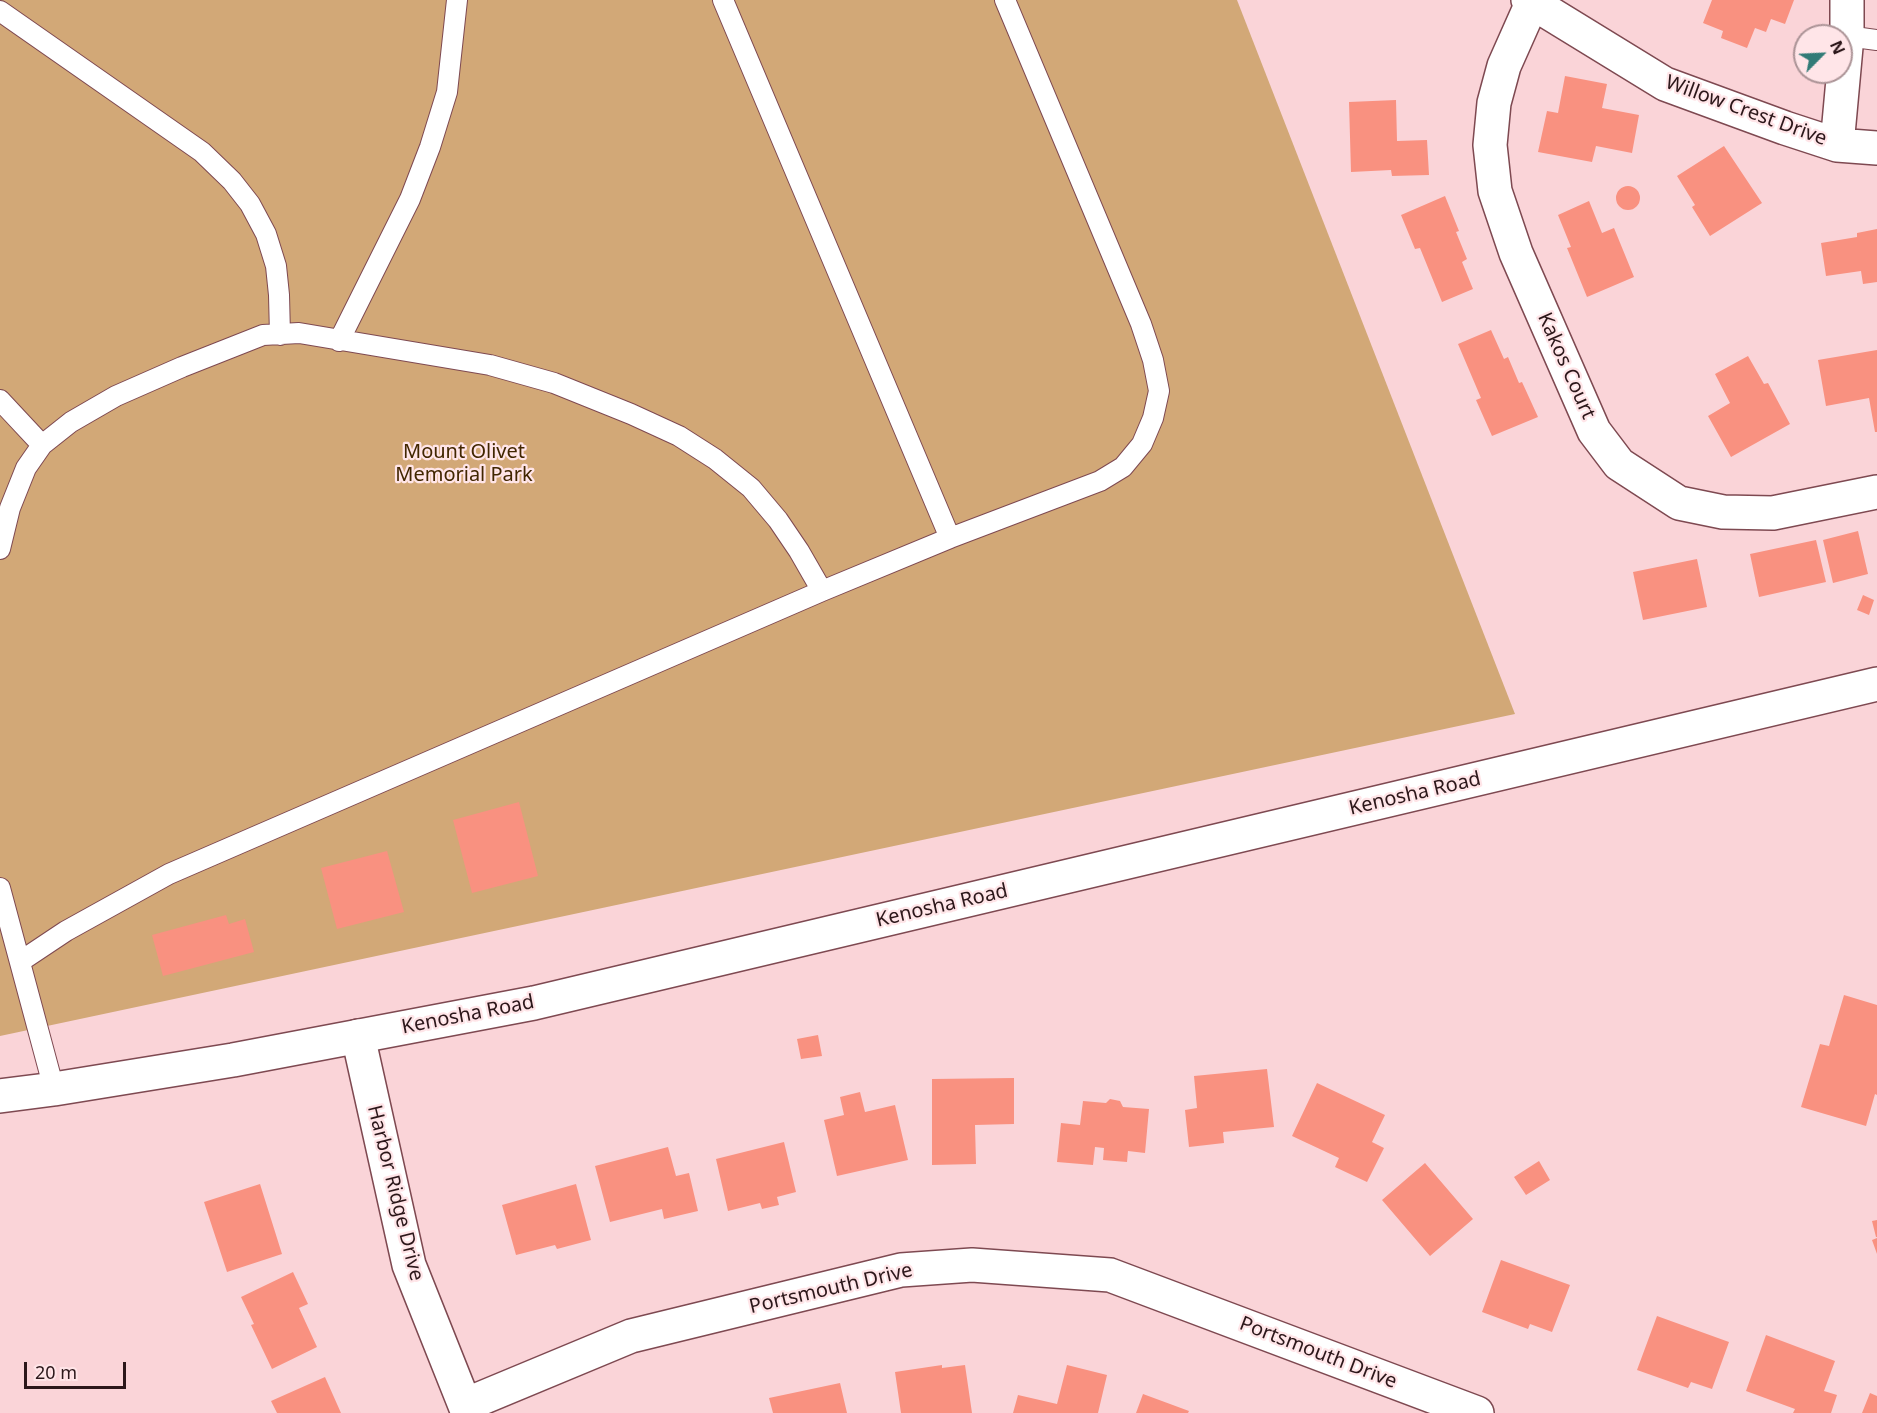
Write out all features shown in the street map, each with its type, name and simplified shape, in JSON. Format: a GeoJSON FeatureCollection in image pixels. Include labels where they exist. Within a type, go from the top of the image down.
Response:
{"type":"FeatureCollection","features":[{"type":"Feature","properties":{"kind":"street"},"geometry":{"type":"LineString","coordinates":[[1837,144],[1862,38],[1847,0]]}},
{"type":"Feature","properties":{"kind":"street","name":"Willow Crest Drive"},"geometry":{"type":"LineString","coordinates":[[1530,2],[1665,84],[1785,128],[1837,144],[1877,148]]}},
{"type":"Feature","properties":{"kind":"street","name":"Kakos Court"},"geometry":{"type":"LineString","coordinates":[[1530,2],[1504,66],[1494,103],[1490,145],[1495,191],[1516,253],[1594,431],[1619,464],[1678,503],[1723,512],[1773,513],[1877,492]]}},
{"type":"Feature","properties":{"kind":"street","name":"Kenosha Road"},"geometry":{"type":"LineString","coordinates":[[0,1096],[222,1062],[546,1000],[1877,684]]}},
{"type":"Feature","properties":{"kind":"street","name":"Harbor Ridge Drive"},"geometry":{"type":"LineString","coordinates":[[358,1036],[409,1265],[466,1409]]}},
{"type":"Feature","properties":{"kind":"street","name":"Portsmouth Drive"},"geometry":{"type":"LineString","coordinates":[[466,1409],[631,1336],[901,1270],[972,1264],[1110,1275],[1477,1413]]}},
{"type":"Feature","properties":{"kind":"lane"},"geometry":{"type":"LineString","coordinates":[[339,341],[410,199],[430,147],[447,92],[457,0]]}},
{"type":"Feature","properties":{"kind":"lane"},"geometry":{"type":"LineString","coordinates":[[723,0],[950,538]]}},
{"type":"Feature","properties":{"kind":"lane"},"geometry":{"type":"LineString","coordinates":[[21,961],[66,931],[169,874],[822,591],[950,538],[1100,481],[1123,466],[1142,444],[1153,418],[1159,391],[1153,360],[1141,324],[1005,0]]}},
{"type":"Feature","properties":{"kind":"lane"},"geometry":{"type":"LineString","coordinates":[[0,11],[202,152],[232,181],[250,204],[266,234],[276,266],[280,335]]}},
{"type":"Feature","properties":{"kind":"lane"},"geometry":{"type":"LineString","coordinates":[[0,549],[10,508],[26,468],[42,445],[71,422],[116,396],[182,366],[263,335],[299,333],[490,366],[554,384],[631,414],[679,436],[715,459],[751,488],[784,528],[822,591]]}},
{"type":"Feature","properties":{"kind":"lane"},"geometry":{"type":"LineString","coordinates":[[0,400],[42,445]]}},
{"type":"Feature","properties":{"kind":"lane"},"geometry":{"type":"LineString","coordinates":[[0,888],[54,1089]]}},
{"type":"Feature","properties":{"kind":"green space","name":"Mount Olivet Memorial Park"},"geometry":{"type":"Polygon","coordinates":[[[0,0],[1237,0],[1515,714],[0,1036],[0,0]]]}},
{"type":"Feature","properties":{"kind":"building"},"geometry":{"type":"Polygon","coordinates":[[[1712,0],[1794,0],[1785,24],[1771,19],[1766,32],[1755,28],[1747,48],[1721,38],[1723,31],[1703,23],[1712,0]]]}},
{"type":"Feature","properties":{"kind":"building"},"geometry":{"type":"Polygon","coordinates":[[[1565,76],[1607,84],[1602,108],[1639,115],[1632,153],[1596,146],[1592,162],[1538,152],[1547,111],[1558,113],[1565,76]]]}},
{"type":"Feature","properties":{"kind":"building"},"geometry":{"type":"Polygon","coordinates":[[[1396,100],[1397,141],[1427,140],[1429,175],[1392,176],[1391,170],[1351,172],[1349,102],[1396,100]]]}},
{"type":"Feature","properties":{"kind":"building"},"geometry":{"type":"Polygon","coordinates":[[[1724,146],[1762,203],[1710,236],[1677,176],[1724,146]]]}},
{"type":"Feature","properties":{"kind":"building"},"geometry":{"type":"Polygon","coordinates":[[[1628,186],[1636,190],[1640,198],[1636,206],[1628,210],[1620,206],[1616,198],[1620,190],[1628,186]]]}},
{"type":"Feature","properties":{"kind":"building"},"geometry":{"type":"Polygon","coordinates":[[[1445,196],[1459,231],[1456,232],[1467,259],[1462,262],[1473,289],[1442,302],[1420,248],[1415,249],[1401,215],[1445,196]]]}},
{"type":"Feature","properties":{"kind":"building"},"geometry":{"type":"Polygon","coordinates":[[[1589,201],[1602,233],[1614,228],[1634,277],[1587,297],[1567,248],[1571,247],[1558,215],[1589,201]]]}},
{"type":"Feature","properties":{"kind":"building"},"geometry":{"type":"Polygon","coordinates":[[[1877,229],[1877,282],[1863,284],[1861,271],[1826,276],[1821,243],[1857,237],[1857,233],[1877,229]]]}},
{"type":"Feature","properties":{"kind":"building"},"geometry":{"type":"Polygon","coordinates":[[[1491,330],[1504,359],[1508,357],[1519,383],[1522,382],[1538,417],[1492,436],[1476,400],[1481,398],[1458,344],[1491,330]]]}},
{"type":"Feature","properties":{"kind":"building"},"geometry":{"type":"Polygon","coordinates":[[[1877,350],[1877,432],[1875,432],[1869,398],[1826,406],[1818,360],[1877,350]]]}},
{"type":"Feature","properties":{"kind":"building"},"geometry":{"type":"Polygon","coordinates":[[[1748,356],[1764,384],[1768,383],[1790,424],[1731,457],[1708,416],[1730,403],[1715,374],[1748,356]]]}},
{"type":"Feature","properties":{"kind":"building"},"geometry":{"type":"Polygon","coordinates":[[[1858,531],[1868,574],[1833,583],[1823,540],[1858,531]]]}},
{"type":"Feature","properties":{"kind":"building"},"geometry":{"type":"Polygon","coordinates":[[[1816,540],[1826,582],[1759,597],[1750,554],[1816,540]]]}},
{"type":"Feature","properties":{"kind":"building"},"geometry":{"type":"Polygon","coordinates":[[[1697,559],[1707,607],[1643,620],[1633,572],[1697,559]]]}},
{"type":"Feature","properties":{"kind":"building"},"geometry":{"type":"Polygon","coordinates":[[[1863,595],[1874,600],[1869,615],[1857,610],[1863,595]]]}},
{"type":"Feature","properties":{"kind":"building"},"geometry":{"type":"Polygon","coordinates":[[[519,802],[538,876],[472,893],[453,820],[519,802]]]}},
{"type":"Feature","properties":{"kind":"building"},"geometry":{"type":"Polygon","coordinates":[[[387,851],[404,912],[337,929],[321,868],[387,851]]]}},
{"type":"Feature","properties":{"kind":"building"},"geometry":{"type":"Polygon","coordinates":[[[226,915],[229,924],[245,919],[254,952],[163,976],[152,935],[226,915]]]}},
{"type":"Feature","properties":{"kind":"building"},"geometry":{"type":"Polygon","coordinates":[[[1844,995],[1877,1005],[1877,1095],[1875,1094],[1866,1126],[1801,1107],[1820,1044],[1829,1046],[1844,995]]]}},
{"type":"Feature","properties":{"kind":"building"},"geometry":{"type":"Polygon","coordinates":[[[818,1035],[822,1056],[801,1059],[797,1039],[818,1035]]]}},
{"type":"Feature","properties":{"kind":"building"},"geometry":{"type":"Polygon","coordinates":[[[1267,1069],[1274,1127],[1223,1132],[1224,1143],[1189,1147],[1185,1110],[1197,1108],[1194,1076],[1267,1069]]]}},
{"type":"Feature","properties":{"kind":"building"},"geometry":{"type":"Polygon","coordinates":[[[1014,1078],[1014,1124],[975,1125],[976,1164],[932,1165],[932,1079],[1014,1078]]]}},
{"type":"Feature","properties":{"kind":"building"},"geometry":{"type":"Polygon","coordinates":[[[1317,1083],[1385,1115],[1372,1142],[1384,1148],[1367,1182],[1335,1167],[1339,1158],[1292,1136],[1317,1083]]]}},
{"type":"Feature","properties":{"kind":"building"},"geometry":{"type":"Polygon","coordinates":[[[860,1092],[865,1112],[895,1105],[908,1160],[837,1176],[824,1120],[844,1115],[840,1097],[860,1092]]]}},
{"type":"Feature","properties":{"kind":"building"},"geometry":{"type":"Polygon","coordinates":[[[1110,1099],[1120,1101],[1123,1107],[1149,1109],[1145,1153],[1128,1151],[1127,1162],[1103,1160],[1104,1148],[1095,1147],[1093,1165],[1057,1162],[1061,1123],[1080,1125],[1083,1101],[1106,1103],[1110,1099]]]}},
{"type":"Feature","properties":{"kind":"building"},"geometry":{"type":"Polygon","coordinates":[[[784,1142],[796,1192],[777,1197],[779,1205],[762,1209],[760,1203],[728,1211],[716,1159],[784,1142]]]}},
{"type":"Feature","properties":{"kind":"building"},"geometry":{"type":"Polygon","coordinates":[[[668,1147],[676,1176],[689,1173],[698,1211],[664,1219],[662,1209],[610,1222],[595,1166],[668,1147]]]}},
{"type":"Feature","properties":{"kind":"building"},"geometry":{"type":"Polygon","coordinates":[[[1539,1161],[1550,1180],[1526,1195],[1514,1177],[1539,1161]]]}},
{"type":"Feature","properties":{"kind":"building"},"geometry":{"type":"Polygon","coordinates":[[[1425,1163],[1473,1219],[1430,1256],[1382,1200],[1425,1163]]]}},
{"type":"Feature","properties":{"kind":"building"},"geometry":{"type":"Polygon","coordinates":[[[260,1184],[282,1254],[227,1272],[204,1202],[260,1184]]]}},
{"type":"Feature","properties":{"kind":"building"},"geometry":{"type":"Polygon","coordinates":[[[576,1184],[591,1240],[557,1249],[555,1245],[516,1255],[502,1205],[576,1184]]]}},
{"type":"Feature","properties":{"kind":"building"},"geometry":{"type":"Polygon","coordinates":[[[1877,1220],[1877,1237],[1876,1237],[1872,1221],[1877,1220]]]}},
{"type":"Feature","properties":{"kind":"building"},"geometry":{"type":"Polygon","coordinates":[[[1877,1238],[1877,1254],[1872,1240],[1877,1238]]]}},
{"type":"Feature","properties":{"kind":"building"},"geometry":{"type":"Polygon","coordinates":[[[1501,1260],[1570,1285],[1552,1332],[1530,1324],[1528,1329],[1482,1312],[1501,1260]]]}},
{"type":"Feature","properties":{"kind":"building"},"geometry":{"type":"Polygon","coordinates":[[[293,1272],[308,1304],[299,1308],[317,1347],[272,1369],[251,1325],[254,1324],[241,1297],[293,1272]]]}},
{"type":"Feature","properties":{"kind":"building"},"geometry":{"type":"Polygon","coordinates":[[[1657,1316],[1729,1342],[1712,1389],[1691,1382],[1688,1388],[1637,1370],[1657,1316]]]}},
{"type":"Feature","properties":{"kind":"building"},"geometry":{"type":"Polygon","coordinates":[[[1766,1335],[1835,1361],[1824,1391],[1837,1395],[1831,1413],[1793,1413],[1795,1409],[1746,1391],[1766,1335]]]}},
{"type":"Feature","properties":{"kind":"building"},"geometry":{"type":"Polygon","coordinates":[[[942,1365],[942,1368],[965,1365],[972,1413],[901,1413],[895,1372],[942,1365]]]}},
{"type":"Feature","properties":{"kind":"building"},"geometry":{"type":"Polygon","coordinates":[[[1067,1365],[1107,1375],[1098,1413],[1013,1413],[1018,1395],[1057,1404],[1067,1365]]]}},
{"type":"Feature","properties":{"kind":"building"},"geometry":{"type":"Polygon","coordinates":[[[325,1377],[341,1413],[277,1413],[271,1401],[325,1377]]]}},
{"type":"Feature","properties":{"kind":"building"},"geometry":{"type":"Polygon","coordinates":[[[840,1383],[847,1413],[773,1413],[769,1398],[840,1383]]]}},
{"type":"Feature","properties":{"kind":"building"},"geometry":{"type":"Polygon","coordinates":[[[1870,1393],[1877,1396],[1877,1413],[1862,1413],[1870,1393]]]}},
{"type":"Feature","properties":{"kind":"building"},"geometry":{"type":"Polygon","coordinates":[[[1143,1394],[1189,1411],[1188,1413],[1136,1413],[1143,1394]]]}}]}
